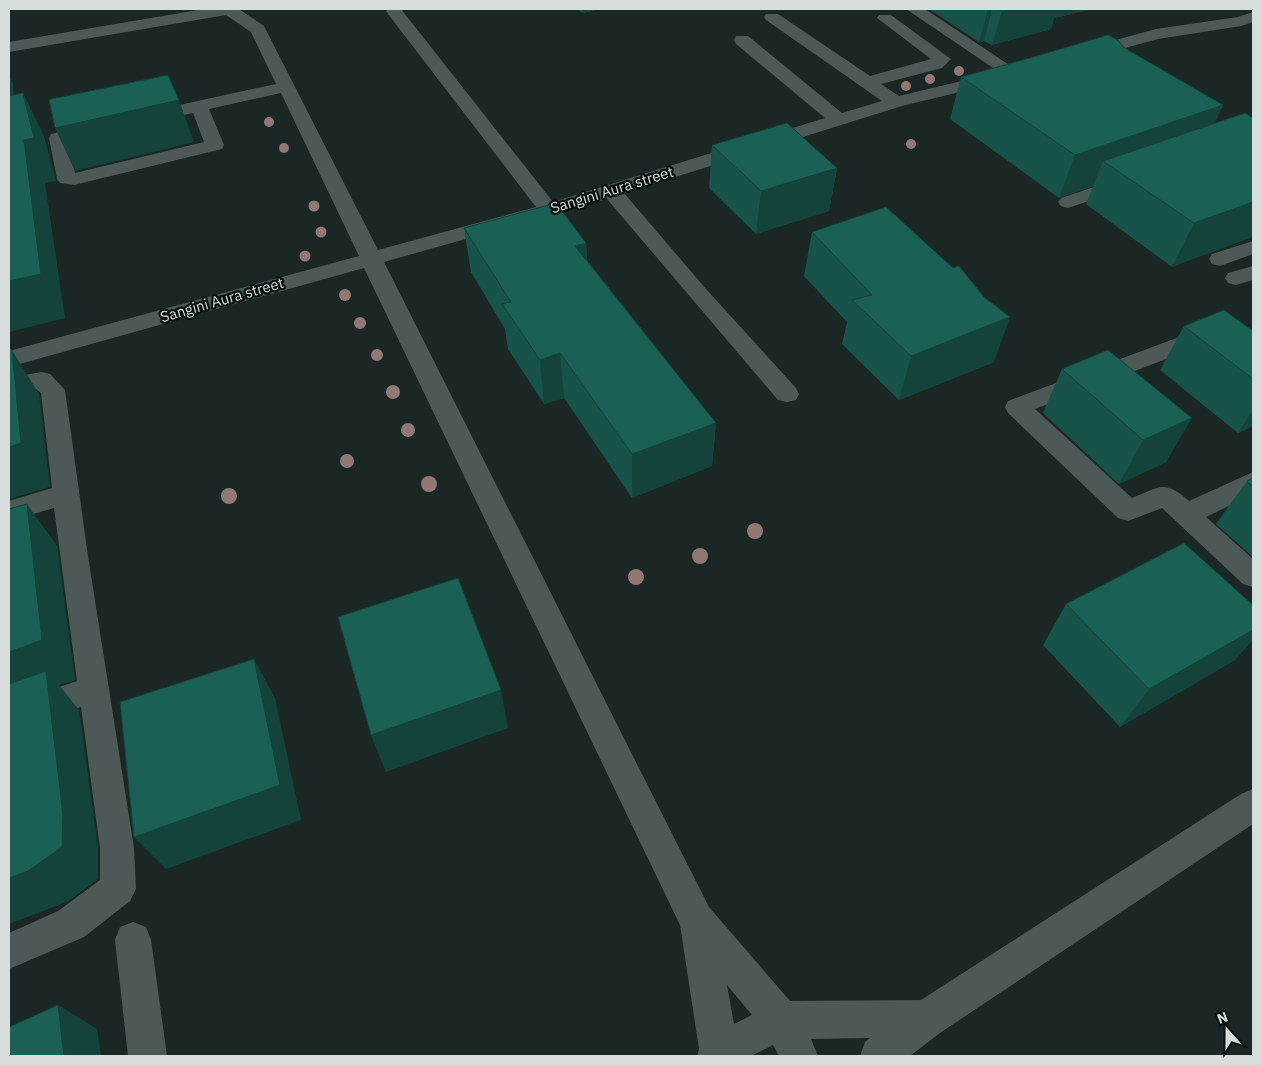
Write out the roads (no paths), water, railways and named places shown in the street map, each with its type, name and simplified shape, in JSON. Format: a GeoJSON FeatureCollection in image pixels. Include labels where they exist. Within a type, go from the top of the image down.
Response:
{"type":"FeatureCollection","features":[{"type":"Feature","properties":{"kind":"street"},"geometry":{"type":"LineString","coordinates":[[9,32],[147,9]]}},
{"type":"Feature","properties":{"kind":"street"},"geometry":{"type":"LineString","coordinates":[[9,47],[230,9],[260,19],[285,87],[696,920],[782,1020],[799,1056]]}},
{"type":"Feature","properties":{"kind":"street","name":"Sangini Aura street"},"geometry":{"type":"LineString","coordinates":[[9,359],[549,210],[896,102],[1023,71],[914,9]]}},
{"type":"Feature","properties":{"kind":"street"},"geometry":{"type":"LineString","coordinates":[[1156,34],[1207,9]]}},
{"type":"Feature","properties":{"kind":"street"},"geometry":{"type":"LineString","coordinates":[[1214,9],[1250,16]]}},
{"type":"Feature","properties":{"kind":"street"},"geometry":{"type":"LineString","coordinates":[[394,11],[549,210]]}},
{"type":"Feature","properties":{"kind":"street"},"geometry":{"type":"LineString","coordinates":[[1071,58],[1156,34],[1250,16]]}},
{"type":"Feature","properties":{"kind":"street"},"geometry":{"type":"LineString","coordinates":[[772,17],[896,102]]}},
{"type":"Feature","properties":{"kind":"street"},"geometry":{"type":"LineString","coordinates":[[867,82],[936,64],[942,59],[885,18]]}},
{"type":"Feature","properties":{"kind":"street"},"geometry":{"type":"LineString","coordinates":[[742,40],[839,120]]}},
{"type":"Feature","properties":{"kind":"street"},"geometry":{"type":"LineString","coordinates":[[132,120],[285,87]]}},
{"type":"Feature","properties":{"kind":"street"},"geometry":{"type":"LineString","coordinates":[[113,125],[58,138],[67,179],[74,179],[215,145],[199,106]]}},
{"type":"Feature","properties":{"kind":"street"},"geometry":{"type":"LineString","coordinates":[[1068,202],[1140,177]]}},
{"type":"Feature","properties":{"kind":"street"},"geometry":{"type":"LineString","coordinates":[[611,190],[704,302],[787,394]]}},
{"type":"Feature","properties":{"kind":"street"},"geometry":{"type":"LineString","coordinates":[[1220,259],[1253,247]]}},
{"type":"Feature","properties":{"kind":"street"},"geometry":{"type":"LineString","coordinates":[[1253,381],[1198,338],[1017,407],[1128,511],[1166,496],[1253,576]]}},
{"type":"Feature","properties":{"kind":"street"},"geometry":{"type":"LineString","coordinates":[[9,386],[41,380],[53,390],[93,689],[117,848],[118,889],[71,924],[9,951]]}},
{"type":"Feature","properties":{"kind":"street"},"geometry":{"type":"LineString","coordinates":[[1186,515],[1253,482]]}},
{"type":"Feature","properties":{"kind":"street"},"geometry":{"type":"LineString","coordinates":[[9,511],[67,494]]}},
{"type":"Feature","properties":{"kind":"street"},"geometry":{"type":"LineString","coordinates":[[9,718],[93,689]]}},
{"type":"Feature","properties":{"kind":"street"},"geometry":{"type":"LineString","coordinates":[[879,1056],[926,1019],[1253,805]]}},
{"type":"Feature","properties":{"kind":"street"},"geometry":{"type":"LineString","coordinates":[[696,920],[718,1055],[782,1020],[926,1019]]}},
{"type":"Feature","properties":{"kind":"street"},"geometry":{"type":"LineString","coordinates":[[133,940],[148,1056]]}}]}
